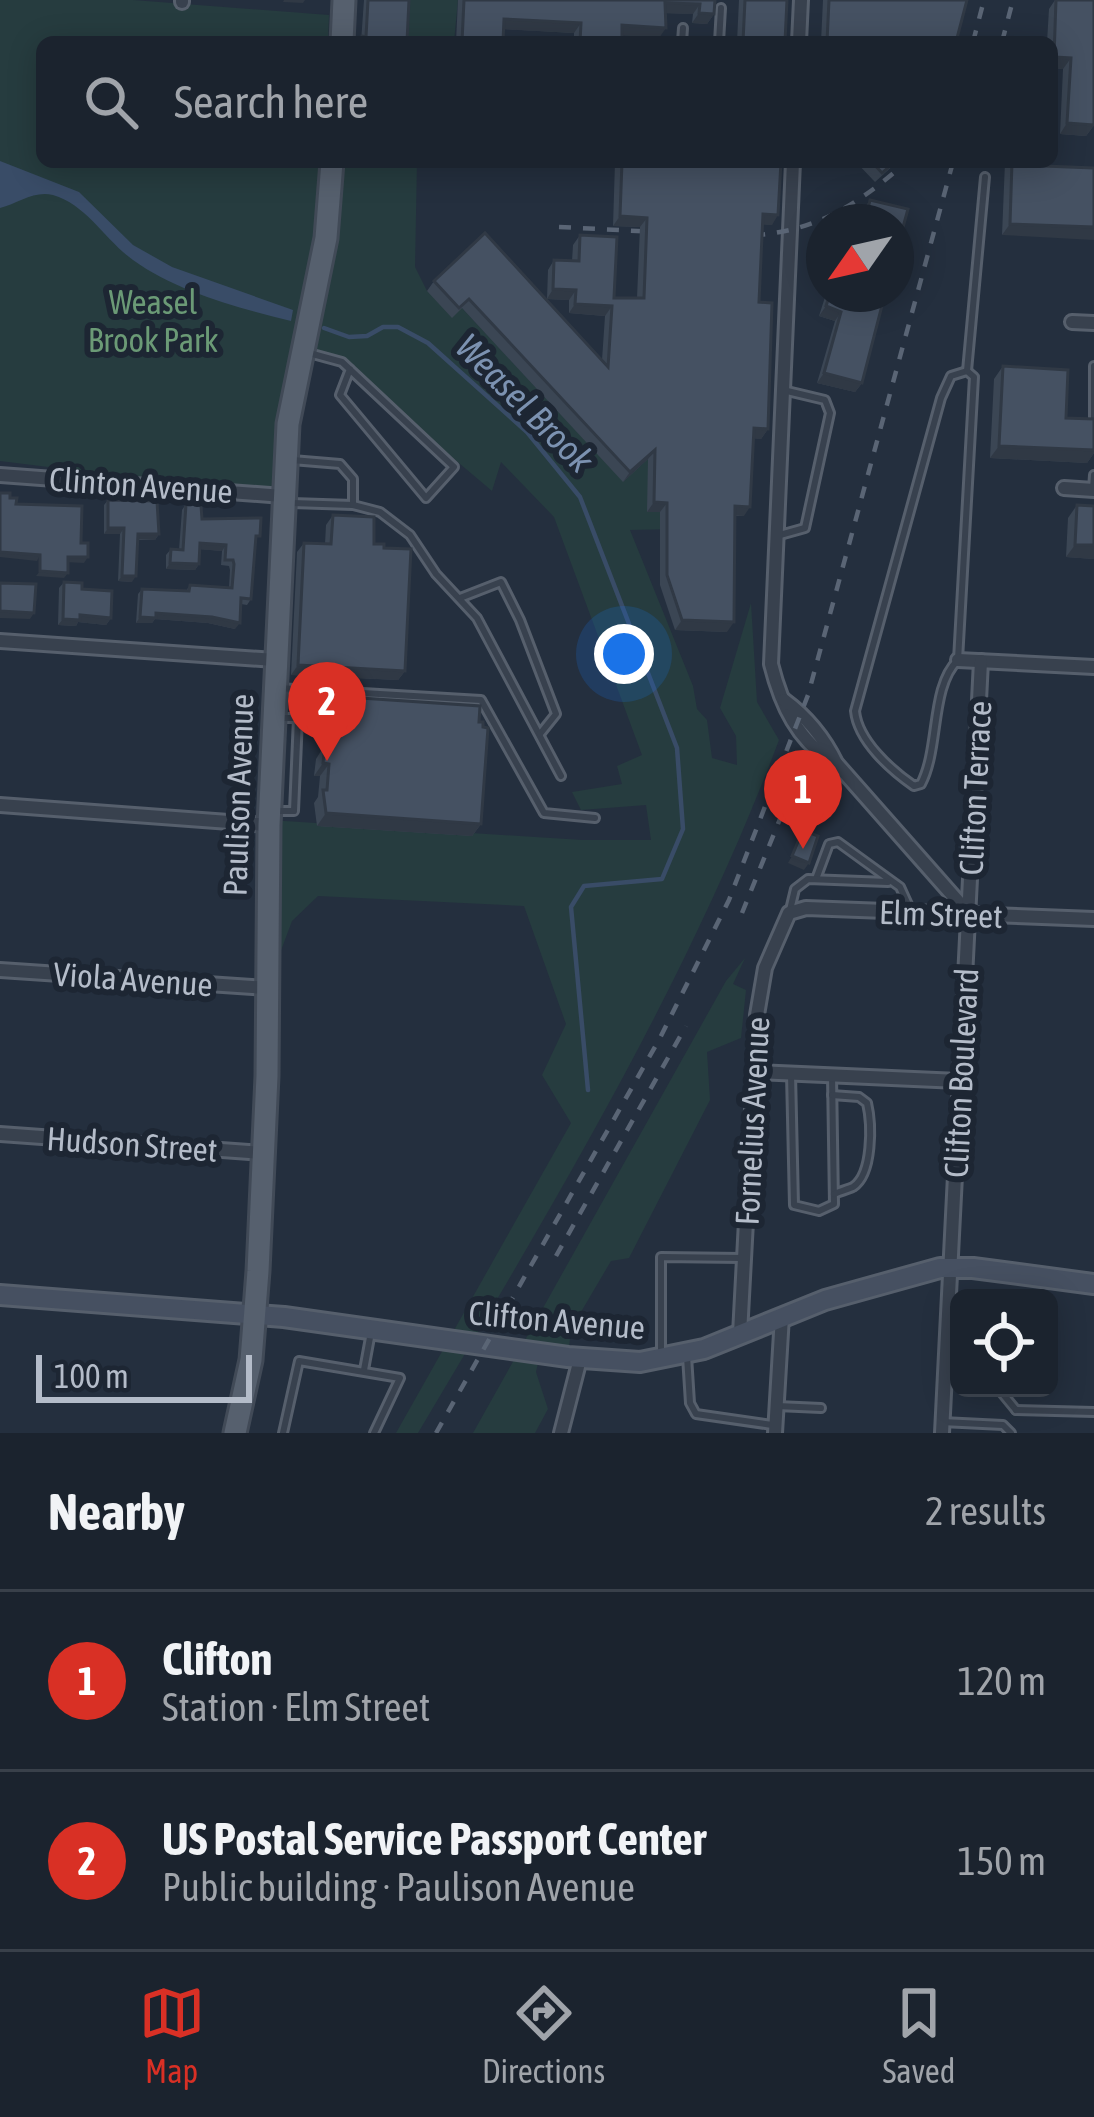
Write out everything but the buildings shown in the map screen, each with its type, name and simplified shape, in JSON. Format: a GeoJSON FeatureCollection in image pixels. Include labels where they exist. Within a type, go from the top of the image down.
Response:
{"type":"FeatureCollection","features":[{"type":"Feature","properties":{"kind":"main road"},"geometry":{"type":"LineString","coordinates":[[342,36],[344,0]]}},
{"type":"Feature","properties":{"kind":"main road","name":"Paulison Avenue"},"geometry":{"type":"LineString","coordinates":[[235,1433],[256,1316],[269,818],[288,424],[326,238],[332,168]]}},
{"type":"Feature","properties":{"kind":"main road","name":"Clifton Avenue"},"geometry":{"type":"LineString","coordinates":[[0,1295],[256,1316],[580,1359],[661,1359],[869,1284],[951,1267],[1094,1283]]}},
{"type":"Feature","properties":{"kind":"street"},"geometry":{"type":"LineString","coordinates":[[799,36],[801,0]]}},
{"type":"Feature","properties":{"kind":"street"},"geometry":{"type":"LineString","coordinates":[[794,168],[771,664],[791,720],[820,754],[836,763],[970,916]]}},
{"type":"Feature","properties":{"kind":"street"},"geometry":{"type":"LineString","coordinates":[[1072,322],[1094,323]]}},
{"type":"Feature","properties":{"kind":"street","name":"Clinton Avenue"},"geometry":{"type":"LineString","coordinates":[[0,475],[283,499]]}},
{"type":"Feature","properties":{"kind":"street"},"geometry":{"type":"LineString","coordinates":[[1064,488],[1094,490]]}},
{"type":"Feature","properties":{"kind":"street"},"geometry":{"type":"LineString","coordinates":[[0,640],[275,660]]}},
{"type":"Feature","properties":{"kind":"street"},"geometry":{"type":"LineString","coordinates":[[958,660],[1094,667]]}},
{"type":"Feature","properties":{"kind":"street","name":"Clifton Terrace"},"geometry":{"type":"LineString","coordinates":[[970,916],[981,661]]}},
{"type":"Feature","properties":{"kind":"street"},"geometry":{"type":"LineString","coordinates":[[0,805],[269,818]]}},
{"type":"Feature","properties":{"kind":"street","name":"Elm Street"},"geometry":{"type":"LineString","coordinates":[[789,914],[806,908],[1094,919]]}},
{"type":"Feature","properties":{"kind":"street","name":"Fornelius Avenue"},"geometry":{"type":"LineString","coordinates":[[740,1334],[760,990],[774,943],[789,914]]}},
{"type":"Feature","properties":{"kind":"street","name":"Clifton Boulevard"},"geometry":{"type":"LineString","coordinates":[[951,1289],[970,916]]}},
{"type":"Feature","properties":{"kind":"street","name":"Viola Avenue"},"geometry":{"type":"LineString","coordinates":[[0,970],[267,988]]}},
{"type":"Feature","properties":{"kind":"street"},"geometry":{"type":"LineString","coordinates":[[754,1072],[959,1081]]}},
{"type":"Feature","properties":{"kind":"street","name":"Hudson Street"},"geometry":{"type":"LineString","coordinates":[[0,1134],[263,1153]]}},
{"type":"Feature","properties":{"kind":"street"},"geometry":{"type":"LineString","coordinates":[[776,1429],[782,1316]]}},
{"type":"Feature","properties":{"kind":"street"},"geometry":{"type":"LineString","coordinates":[[562,1433],[580,1359]]}},
{"type":"Feature","properties":{"kind":"street","name":"Clifton Boulevard"},"geometry":{"type":"LineString","coordinates":[[942,1427],[950,1385]]}},
{"type":"Feature","properties":{"kind":"lane"},"geometry":{"type":"LineString","coordinates":[[719,36],[721,8]]}},
{"type":"Feature","properties":{"kind":"lane"},"geometry":{"type":"LineString","coordinates":[[682,36],[683,28]]}},
{"type":"Feature","properties":{"kind":"lane"},"geometry":{"type":"LineString","coordinates":[[967,371],[985,177]]}},
{"type":"Feature","properties":{"kind":"lane"},"geometry":{"type":"LineString","coordinates":[[302,351],[342,362],[350,369],[454,467],[426,498],[340,395],[350,369]]}},
{"type":"Feature","properties":{"kind":"lane"},"geometry":{"type":"LineString","coordinates":[[1094,366],[1094,427]]}},
{"type":"Feature","properties":{"kind":"lane"},"geometry":{"type":"LineString","coordinates":[[967,371],[974,377],[972,456],[958,660],[946,675],[929,766],[921,784],[914,786],[872,746],[859,728],[855,711],[941,398],[951,376],[967,371]]}},
{"type":"Feature","properties":{"kind":"lane"},"geometry":{"type":"LineString","coordinates":[[776,536],[805,528],[830,413],[825,400],[783,390]]}},
{"type":"Feature","properties":{"kind":"lane"},"geometry":{"type":"LineString","coordinates":[[286,460],[340,464],[353,479],[352,505]]}},
{"type":"Feature","properties":{"kind":"lane"},"geometry":{"type":"LineString","coordinates":[[1094,475],[1094,490]]}},
{"type":"Feature","properties":{"kind":"lane"},"geometry":{"type":"LineString","coordinates":[[283,499],[380,512],[410,535],[436,574],[477,618],[561,776]]}},
{"type":"Feature","properties":{"kind":"lane"},"geometry":{"type":"LineString","coordinates":[[460,598],[501,582],[556,714],[539,734]]}},
{"type":"Feature","properties":{"kind":"lane"},"geometry":{"type":"LineString","coordinates":[[274,687],[481,700],[544,813],[595,818]]}},
{"type":"Feature","properties":{"kind":"lane"},"geometry":{"type":"LineString","coordinates":[[816,879],[830,844],[836,841],[904,892],[911,913]]}},
{"type":"Feature","properties":{"kind":"lane"},"geometry":{"type":"LineString","coordinates":[[789,914],[791,896],[798,886],[816,879],[891,883]]}},
{"type":"Feature","properties":{"kind":"lane"},"geometry":{"type":"LineString","coordinates":[[790,1074],[794,1204],[819,1211],[834,1204],[832,1076]]}},
{"type":"Feature","properties":{"kind":"lane"},"geometry":{"type":"LineString","coordinates":[[832,1095],[859,1097],[867,1103],[870,1115],[864,1174],[853,1188],[834,1194]]}},
{"type":"Feature","properties":{"kind":"lane"},"geometry":{"type":"LineString","coordinates":[[661,1359],[662,1257],[744,1258]]}},
{"type":"Feature","properties":{"kind":"lane"},"geometry":{"type":"LineString","coordinates":[[364,1370],[372,1329]]}},
{"type":"Feature","properties":{"kind":"lane"},"geometry":{"type":"LineString","coordinates":[[687,1353],[690,1402],[696,1414],[776,1429]]}},
{"type":"Feature","properties":{"kind":"lane"},"geometry":{"type":"LineString","coordinates":[[284,1433],[299,1361],[400,1378],[374,1433]]}},
{"type":"Feature","properties":{"kind":"lane"},"geometry":{"type":"LineString","coordinates":[[1005,1397],[1016,1410]]}},
{"type":"Feature","properties":{"kind":"lane"},"geometry":{"type":"LineString","coordinates":[[777,1406],[821,1408]]}},
{"type":"Feature","properties":{"kind":"lane"},"geometry":{"type":"LineString","coordinates":[[942,1427],[1003,1424],[1016,1410],[1094,1412]]}},
{"type":"Feature","properties":{"kind":"lane"},"geometry":{"type":"LineString","coordinates":[[1003,1424],[1011,1433]]}},
{"type":"Feature","properties":{"kind":"green space","name":"Weasel Brook Park"},"geometry":{"type":"Polygon","coordinates":[[[0,0],[133,0],[329,15],[328,36],[36,36],[36,168],[417,168],[415,267],[427,291],[462,308],[623,481],[648,459],[675,513],[676,529],[630,530],[693,686],[697,709],[707,720],[712,758],[737,765],[736,736],[720,708],[751,603],[757,702],[779,740],[743,831],[614,1094],[418,1433],[396,1433],[571,1123],[542,1075],[566,1024],[524,906],[318,896],[292,921],[267,988],[269,820],[582,840],[651,840],[646,805],[581,810],[572,792],[622,784],[617,766],[642,755],[554,517],[501,462],[492,491],[335,358],[304,347],[283,496],[0,461],[0,0]]]}},
{"type":"Feature","properties":{"kind":"green space"},"geometry":{"type":"Polygon","coordinates":[[[405,0],[458,0],[455,36],[402,36],[405,0]]]}},
{"type":"Feature","properties":{"kind":"green space"},"geometry":{"type":"Polygon","coordinates":[[[745,958],[733,984],[746,990],[741,1038],[707,1052],[710,1100],[629,1258],[611,1261],[571,1329],[568,1357],[540,1354],[536,1372],[548,1409],[535,1433],[473,1433],[726,981],[745,958]]]}},
{"type":"Feature","properties":{"kind":"water"},"geometry":{"type":"Polygon","coordinates":[[[0,161],[79,192],[133,245],[172,267],[293,310],[291,321],[189,290],[150,271],[76,207],[53,195],[33,196],[0,208],[0,161]]]}},
{"type":"Feature","properties":{"kind":"waterway","name":"Weasel Brook"},"geometry":{"type":"LineString","coordinates":[[324,328],[349,337],[398,327],[428,343],[527,432],[580,497],[677,748],[683,829],[662,879],[584,886],[571,907],[588,1090]]}},
{"type":"Feature","properties":{"kind":"railway"},"geometry":{"type":"LineString","coordinates":[[975,36],[984,0]]}},
{"type":"Feature","properties":{"kind":"railway"},"geometry":{"type":"LineString","coordinates":[[1004,36],[1013,0]]}},
{"type":"Feature","properties":{"kind":"railway"},"geometry":{"type":"LineString","coordinates":[[729,235],[780,232],[825,218],[898,168]]}},
{"type":"Feature","properties":{"kind":"railway"},"geometry":{"type":"LineString","coordinates":[[436,1433],[660,1038],[729,900],[808,695],[951,168]]}},
{"type":"Feature","properties":{"kind":"railway"},"geometry":{"type":"LineString","coordinates":[[559,227],[675,233]]}},
{"type":"Feature","properties":{"kind":"railway"},"geometry":{"type":"LineString","coordinates":[[742,913],[805,757]]}},
{"type":"Feature","properties":{"kind":"railway"},"geometry":{"type":"LineString","coordinates":[[556,1256],[686,1026]]}},
{"type":"Feature","properties":{"kind":"place","name":"US Postal Service Passport Center"},"geometry":{"type":"Point","coordinates":[327,761]}},
{"type":"Feature","properties":{"kind":"place","name":"Clifton"},"geometry":{"type":"Point","coordinates":[803,849]}}]}
